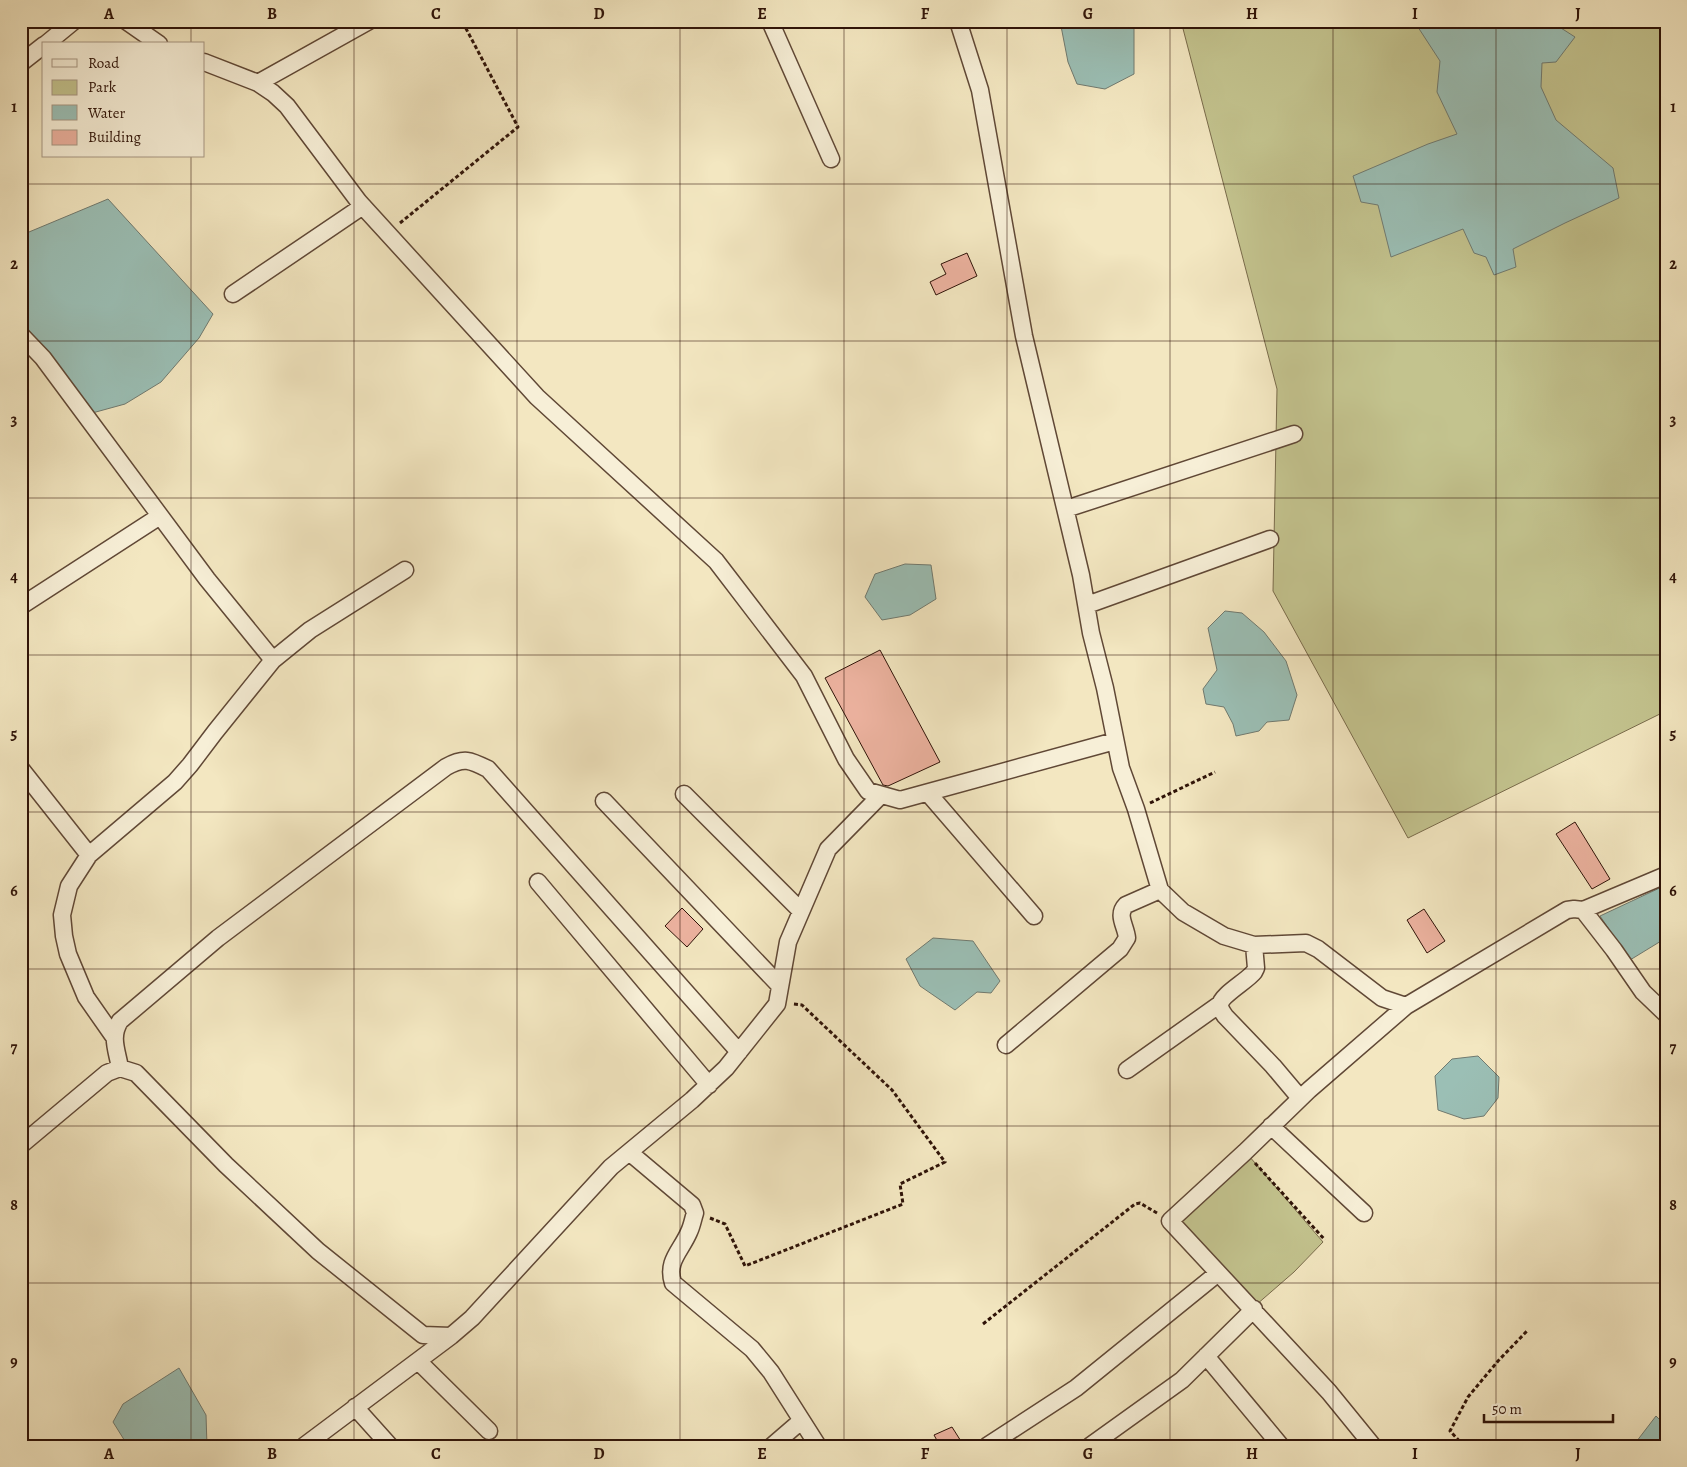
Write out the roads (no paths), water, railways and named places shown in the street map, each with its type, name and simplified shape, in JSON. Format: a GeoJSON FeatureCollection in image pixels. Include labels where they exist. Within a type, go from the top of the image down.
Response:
{"type":"FeatureCollection","features":[{"type":"Feature","properties":{"kind":"street"},"geometry":{"type":"LineString","coordinates":[[48,42],[74,21]]}},
{"type":"Feature","properties":{"kind":"street"},"geometry":{"type":"LineString","coordinates":[[126,21],[156,42]]}},
{"type":"Feature","properties":{"kind":"street"},"geometry":{"type":"LineString","coordinates":[[258,83],[369,21]]}},
{"type":"Feature","properties":{"kind":"street"},"geometry":{"type":"LineString","coordinates":[[770,21],[831,159]]}},
{"type":"Feature","properties":{"kind":"street"},"geometry":{"type":"LineString","coordinates":[[958,21],[980,90],[1024,336],[1066,509],[1121,768],[1136,809],[1160,890],[1183,912],[1224,936],[1254,945],[1306,943],[1318,949],[1382,998],[1392,1003],[1406,1006]]}},
{"type":"Feature","properties":{"kind":"street"},"geometry":{"type":"LineString","coordinates":[[21,63],[42,46]]}},
{"type":"Feature","properties":{"kind":"street"},"geometry":{"type":"LineString","coordinates":[[205,62],[258,83],[287,106],[363,206],[537,397],[716,561],[804,676],[846,759],[868,791],[900,800],[1115,741]]}},
{"type":"Feature","properties":{"kind":"street"},"geometry":{"type":"LineString","coordinates":[[233,294],[363,206]]}},
{"type":"Feature","properties":{"kind":"street"},"geometry":{"type":"LineString","coordinates":[[21,335],[43,358],[207,579],[273,660]]}},
{"type":"Feature","properties":{"kind":"street"},"geometry":{"type":"LineString","coordinates":[[1066,509],[1294,434]]}},
{"type":"Feature","properties":{"kind":"street"},"geometry":{"type":"LineString","coordinates":[[21,606],[160,516]]}},
{"type":"Feature","properties":{"kind":"street"},"geometry":{"type":"LineString","coordinates":[[1087,605],[1270,539]]}},
{"type":"Feature","properties":{"kind":"street"},"geometry":{"type":"LineString","coordinates":[[114,1037],[86,997],[68,954],[62,915],[69,886],[90,855],[185,770],[273,660],[310,630],[405,570]]}},
{"type":"Feature","properties":{"kind":"street"},"geometry":{"type":"LineString","coordinates":[[120,1068],[114,1037],[115,1029],[120,1021],[218,938],[446,767],[458,760],[472,761],[488,769],[739,1052]]}},
{"type":"Feature","properties":{"kind":"street"},"geometry":{"type":"LineString","coordinates":[[21,769],[90,855]]}},
{"type":"Feature","properties":{"kind":"street"},"geometry":{"type":"LineString","coordinates":[[928,793],[1034,916]]}},
{"type":"Feature","properties":{"kind":"street"},"geometry":{"type":"LineString","coordinates":[[684,794],[801,911]]}},
{"type":"Feature","properties":{"kind":"street"},"geometry":{"type":"LineString","coordinates":[[304,1446],[451,1336],[472,1318],[611,1167],[709,1085],[726,1068],[777,1004],[788,942],[828,849],[882,795]]}},
{"type":"Feature","properties":{"kind":"street"},"geometry":{"type":"LineString","coordinates":[[604,801],[780,986]]}},
{"type":"Feature","properties":{"kind":"street"},"geometry":{"type":"LineString","coordinates":[[1374,1446],[1330,1392],[1170,1220],[1245,1152],[1300,1098],[1406,1006],[1567,910],[1584,910],[1666,875]]}},
{"type":"Feature","properties":{"kind":"street"},"geometry":{"type":"LineString","coordinates":[[538,882],[709,1085]]}},
{"type":"Feature","properties":{"kind":"street"},"geometry":{"type":"LineString","coordinates":[[1006,1046],[1120,949],[1127,938],[1121,913],[1122,909],[1126,905],[1160,890]]}},
{"type":"Feature","properties":{"kind":"street"},"geometry":{"type":"LineString","coordinates":[[1584,910],[1643,992],[1666,1014]]}},
{"type":"Feature","properties":{"kind":"street"},"geometry":{"type":"LineString","coordinates":[[1127,1070],[1220,1004],[1226,996],[1254,972],[1256,968],[1254,945]]}},
{"type":"Feature","properties":{"kind":"street"},"geometry":{"type":"LineString","coordinates":[[1220,1004],[1225,1016],[1273,1066],[1300,1098]]}},
{"type":"Feature","properties":{"kind":"street"},"geometry":{"type":"LineString","coordinates":[[21,1145],[107,1073],[120,1068],[136,1073],[226,1165],[318,1251],[423,1335],[451,1336]]}},
{"type":"Feature","properties":{"kind":"street"},"geometry":{"type":"LineString","coordinates":[[1271,1126],[1364,1213]]}},
{"type":"Feature","properties":{"kind":"street"},"geometry":{"type":"LineString","coordinates":[[629,1152],[692,1205],[695,1213],[690,1231],[672,1264],[670,1274],[673,1283],[752,1349],[771,1372],[818,1446]]}},
{"type":"Feature","properties":{"kind":"street"},"geometry":{"type":"LineString","coordinates":[[987,1446],[1076,1388],[1218,1273]]}},
{"type":"Feature","properties":{"kind":"street"},"geometry":{"type":"LineString","coordinates":[[1090,1446],[1182,1380],[1254,1309]]}},
{"type":"Feature","properties":{"kind":"street"},"geometry":{"type":"LineString","coordinates":[[1206,1356],[1281,1446]]}},
{"type":"Feature","properties":{"kind":"street"},"geometry":{"type":"LineString","coordinates":[[418,1361],[489,1430]]}},
{"type":"Feature","properties":{"kind":"street"},"geometry":{"type":"LineString","coordinates":[[355,1407],[390,1446]]}},
{"type":"Feature","properties":{"kind":"street"},"geometry":{"type":"LineString","coordinates":[[772,1446],[802,1421]]}},
{"type":"Feature","properties":{"kind":"water"},"geometry":{"type":"Polygon","coordinates":[[[1060,21],[1134,21],[1134,74],[1105,89],[1077,84],[1068,62],[1060,21]]]}},
{"type":"Feature","properties":{"kind":"water"},"geometry":{"type":"Polygon","coordinates":[[[1414,21],[1550,21],[1575,37],[1556,62],[1542,63],[1541,87],[1556,120],[1613,168],[1619,198],[1513,249],[1516,267],[1494,275],[1486,257],[1474,253],[1463,229],[1391,257],[1378,205],[1361,202],[1353,176],[1428,144],[1457,134],[1437,92],[1440,61],[1414,21]]]}},
{"type":"Feature","properties":{"kind":"water"},"geometry":{"type":"Polygon","coordinates":[[[108,199],[213,314],[199,338],[161,382],[125,404],[85,415],[21,341],[21,237],[108,199]]]}},
{"type":"Feature","properties":{"kind":"water"},"geometry":{"type":"Polygon","coordinates":[[[905,564],[931,565],[936,599],[910,615],[882,620],[865,597],[875,574],[905,564]]]}},
{"type":"Feature","properties":{"kind":"water"},"geometry":{"type":"Polygon","coordinates":[[[1225,611],[1242,613],[1264,632],[1286,661],[1297,695],[1289,720],[1267,722],[1259,731],[1236,736],[1233,724],[1224,707],[1206,704],[1203,689],[1217,670],[1208,628],[1225,611]]]}},
{"type":"Feature","properties":{"kind":"water"},"geometry":{"type":"Polygon","coordinates":[[[1666,885],[1666,938],[1630,960],[1600,916],[1666,885]]]}},
{"type":"Feature","properties":{"kind":"water"},"geometry":{"type":"Polygon","coordinates":[[[933,938],[973,941],[1000,981],[991,993],[977,992],[955,1010],[920,986],[906,959],[933,938]]]}},
{"type":"Feature","properties":{"kind":"water"},"geometry":{"type":"Polygon","coordinates":[[[1478,1056],[1499,1077],[1498,1098],[1484,1116],[1464,1119],[1438,1110],[1435,1076],[1452,1059],[1478,1056]]]}},
{"type":"Feature","properties":{"kind":"water"},"geometry":{"type":"Polygon","coordinates":[[[179,1368],[206,1415],[207,1446],[128,1446],[113,1422],[123,1404],[179,1368]]]}},
{"type":"Feature","properties":{"kind":"water"},"geometry":{"type":"Polygon","coordinates":[[[1656,1416],[1666,1426],[1666,1446],[1633,1446],[1656,1416]]]}}]}
